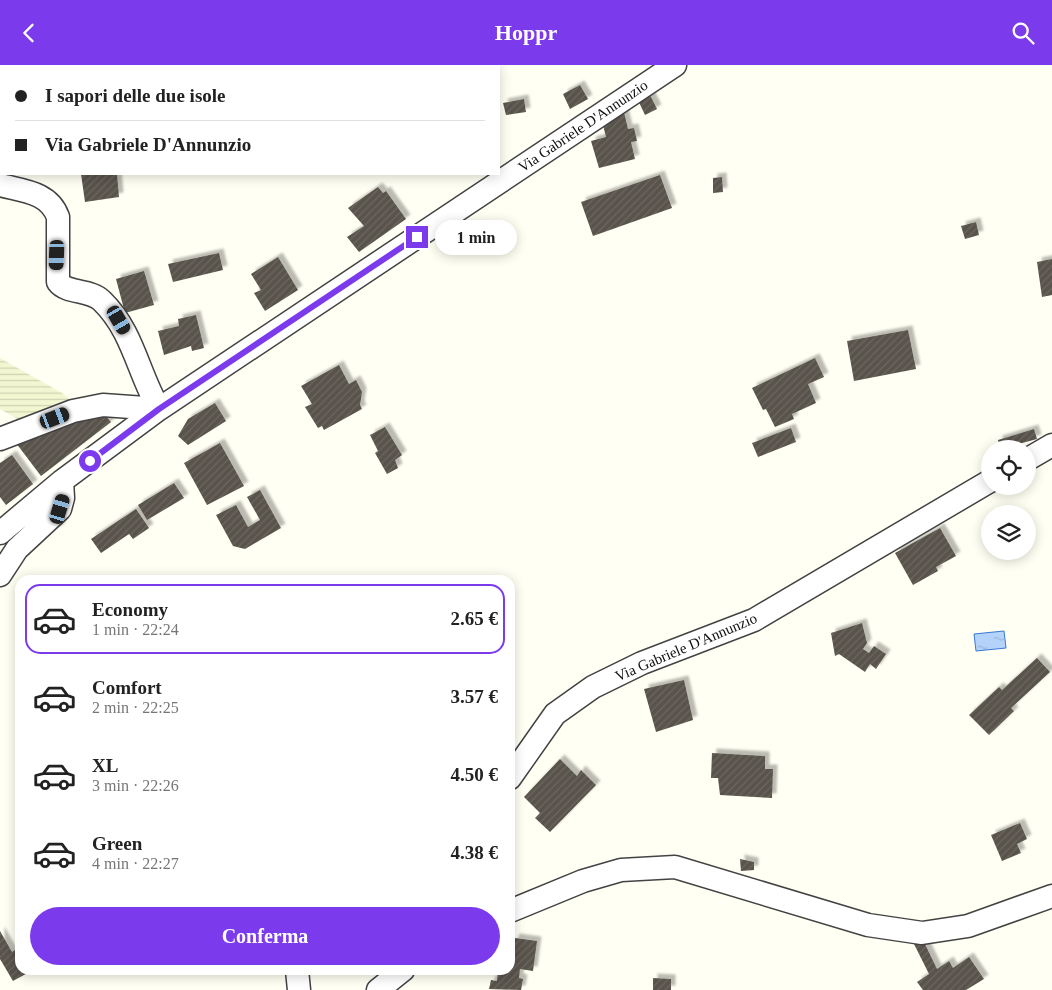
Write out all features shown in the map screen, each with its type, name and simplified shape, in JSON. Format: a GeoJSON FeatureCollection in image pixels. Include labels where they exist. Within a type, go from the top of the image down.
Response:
{"type":"FeatureCollection","features":[{"type":"Feature","properties":{"kind":"street","name":"Via Gabriele D'Annunzio"},"geometry":{"type":"LineString","coordinates":[[0,533],[62,481],[159,409],[675,65]]}},
{"type":"Feature","properties":{"kind":"street"},"geometry":{"type":"LineString","coordinates":[[0,185],[43,197],[55,209],[58,217],[56,278],[58,282],[64,288],[84,291],[101,299],[119,320],[131,340],[148,389],[159,409]]}},
{"type":"Feature","properties":{"kind":"street"},"geometry":{"type":"LineString","coordinates":[[0,439],[74,411],[102,405],[159,409]]}},
{"type":"Feature","properties":{"kind":"street"},"geometry":{"type":"LineString","coordinates":[[1036,454],[1052,445]]}},
{"type":"Feature","properties":{"kind":"street"},"geometry":{"type":"LineString","coordinates":[[0,575],[17,549],[60,509],[63,498],[62,481]]}},
{"type":"Feature","properties":{"kind":"street","name":"Via Gabriele D'Annunzio"},"geometry":{"type":"LineString","coordinates":[[515,771],[555,714],[592,687],[642,663],[754,621],[981,486]]}},
{"type":"Feature","properties":{"kind":"street"},"geometry":{"type":"LineString","coordinates":[[515,909],[583,881],[621,870],[675,867],[868,925],[922,933],[968,926],[1052,896]]}},
{"type":"Feature","properties":{"kind":"street"},"geometry":{"type":"LineString","coordinates":[[298,975],[299,990]]}},
{"type":"Feature","properties":{"kind":"street"},"geometry":{"type":"LineString","coordinates":[[378,990],[397,975]]}},
{"type":"Feature","properties":{"kind":"green space"},"geometry":{"type":"Polygon","coordinates":[[[0,358],[62,393],[72,401],[21,421],[0,409],[0,358]]]}},
{"type":"Feature","properties":{"kind":"water"},"geometry":{"type":"Polygon","coordinates":[[[1004,631],[1006,648],[976,651],[974,634],[1004,631]]]}},
{"type":"Feature","properties":{"kind":"building"},"geometry":{"type":"Polygon","coordinates":[[[580,85],[588,99],[570,109],[563,94],[580,85]]]}},
{"type":"Feature","properties":{"kind":"building"},"geometry":{"type":"Polygon","coordinates":[[[648,91],[657,109],[645,115],[636,96],[648,91]]]}},
{"type":"Feature","properties":{"kind":"building"},"geometry":{"type":"Polygon","coordinates":[[[524,99],[526,112],[506,115],[503,103],[524,99]]]}},
{"type":"Feature","properties":{"kind":"building"},"geometry":{"type":"Polygon","coordinates":[[[623,108],[628,129],[634,128],[637,141],[631,142],[635,159],[599,168],[591,141],[606,137],[603,125],[623,108]]]}},
{"type":"Feature","properties":{"kind":"building"},"geometry":{"type":"Polygon","coordinates":[[[81,175],[117,175],[119,197],[85,202],[81,175]]]}},
{"type":"Feature","properties":{"kind":"building"},"geometry":{"type":"Polygon","coordinates":[[[660,175],[672,208],[593,236],[581,202],[660,175]]]}},
{"type":"Feature","properties":{"kind":"building"},"geometry":{"type":"Polygon","coordinates":[[[722,177],[723,192],[713,193],[713,178],[722,177]]]}},
{"type":"Feature","properties":{"kind":"building"},"geometry":{"type":"Polygon","coordinates":[[[378,187],[383,193],[386,191],[406,219],[359,252],[347,237],[364,226],[348,208],[378,187]]]}},
{"type":"Feature","properties":{"kind":"building"},"geometry":{"type":"Polygon","coordinates":[[[976,222],[979,235],[965,239],[961,226],[976,222]]]}},
{"type":"Feature","properties":{"kind":"building"},"geometry":{"type":"Polygon","coordinates":[[[219,253],[223,270],[173,282],[168,264],[219,253]]]}},
{"type":"Feature","properties":{"kind":"building"},"geometry":{"type":"Polygon","coordinates":[[[278,257],[298,290],[265,311],[254,293],[261,290],[251,274],[278,257]]]}},
{"type":"Feature","properties":{"kind":"building"},"geometry":{"type":"Polygon","coordinates":[[[1052,259],[1052,295],[1042,297],[1037,262],[1052,259]]]}},
{"type":"Feature","properties":{"kind":"building"},"geometry":{"type":"Polygon","coordinates":[[[144,271],[154,305],[125,313],[116,279],[144,271]]]}},
{"type":"Feature","properties":{"kind":"building"},"geometry":{"type":"Polygon","coordinates":[[[196,315],[204,348],[192,351],[191,346],[164,355],[158,331],[179,326],[178,319],[196,315]]]}},
{"type":"Feature","properties":{"kind":"building"},"geometry":{"type":"Polygon","coordinates":[[[908,330],[916,369],[854,381],[847,341],[908,330]]]}},
{"type":"Feature","properties":{"kind":"building"},"geometry":{"type":"Polygon","coordinates":[[[815,358],[824,377],[808,384],[816,403],[792,414],[794,419],[775,427],[766,409],[763,410],[752,388],[815,358]]]}},
{"type":"Feature","properties":{"kind":"building"},"geometry":{"type":"Polygon","coordinates":[[[339,365],[349,384],[356,380],[362,392],[360,405],[362,409],[324,430],[322,426],[318,428],[305,407],[312,404],[301,386],[339,365]]]}},
{"type":"Feature","properties":{"kind":"building"},"geometry":{"type":"Polygon","coordinates":[[[215,403],[226,421],[188,445],[178,436],[188,419],[215,403]]]}},
{"type":"Feature","properties":{"kind":"building"},"geometry":{"type":"Polygon","coordinates":[[[94,413],[104,414],[111,422],[41,476],[16,443],[94,413]]]}},
{"type":"Feature","properties":{"kind":"building"},"geometry":{"type":"Polygon","coordinates":[[[385,427],[402,455],[395,460],[398,468],[387,474],[375,453],[378,451],[370,435],[385,427]]]}},
{"type":"Feature","properties":{"kind":"building"},"geometry":{"type":"Polygon","coordinates":[[[791,428],[796,442],[758,457],[752,443],[791,428]]]}},
{"type":"Feature","properties":{"kind":"building"},"geometry":{"type":"Polygon","coordinates":[[[1034,429],[1037,439],[1033,440],[998,440],[1034,429]]]}},
{"type":"Feature","properties":{"kind":"building"},"geometry":{"type":"Polygon","coordinates":[[[220,443],[244,486],[207,505],[184,463],[220,443]]]}},
{"type":"Feature","properties":{"kind":"building"},"geometry":{"type":"Polygon","coordinates":[[[12,455],[33,484],[6,505],[0,497],[0,463],[12,455]]]}},
{"type":"Feature","properties":{"kind":"building"},"geometry":{"type":"Polygon","coordinates":[[[174,483],[184,498],[147,520],[138,505],[174,483]]]}},
{"type":"Feature","properties":{"kind":"building"},"geometry":{"type":"Polygon","coordinates":[[[260,490],[281,528],[245,549],[233,546],[216,515],[236,505],[248,527],[260,520],[247,497],[260,490]]]}},
{"type":"Feature","properties":{"kind":"building"},"geometry":{"type":"Polygon","coordinates":[[[136,509],[149,528],[133,539],[129,534],[101,553],[91,539],[136,509]]]}},
{"type":"Feature","properties":{"kind":"building"},"geometry":{"type":"Polygon","coordinates":[[[940,528],[956,556],[936,567],[938,571],[913,585],[895,553],[940,528]]]}},
{"type":"Feature","properties":{"kind":"building"},"geometry":{"type":"Polygon","coordinates":[[[862,623],[867,643],[863,649],[869,653],[874,646],[886,654],[876,669],[870,664],[865,672],[839,654],[835,656],[831,633],[862,623]]]}},
{"type":"Feature","properties":{"kind":"building"},"geometry":{"type":"Polygon","coordinates":[[[1037,658],[1050,672],[1011,708],[1014,711],[989,735],[969,715],[999,687],[1002,690],[1037,658]]]}},
{"type":"Feature","properties":{"kind":"building"},"geometry":{"type":"Polygon","coordinates":[[[684,680],[693,720],[656,732],[644,689],[684,680]]]}},
{"type":"Feature","properties":{"kind":"building"},"geometry":{"type":"Polygon","coordinates":[[[712,753],[765,756],[765,769],[773,769],[772,798],[720,795],[718,778],[711,778],[712,753]]]}},
{"type":"Feature","properties":{"kind":"building"},"geometry":{"type":"Polygon","coordinates":[[[560,759],[577,776],[581,770],[596,785],[550,832],[535,818],[540,813],[524,797],[560,759]]]}},
{"type":"Feature","properties":{"kind":"building"},"geometry":{"type":"Polygon","coordinates":[[[1020,823],[1027,839],[1017,844],[1021,853],[1002,861],[991,835],[1020,823]]]}},
{"type":"Feature","properties":{"kind":"building"},"geometry":{"type":"Polygon","coordinates":[[[740,859],[754,862],[754,870],[741,871],[740,859]]]}},
{"type":"Feature","properties":{"kind":"building"},"geometry":{"type":"Polygon","coordinates":[[[0,931],[12,952],[15,950],[15,975],[24,975],[13,981],[0,959],[0,931]]]}},
{"type":"Feature","properties":{"kind":"building"},"geometry":{"type":"Polygon","coordinates":[[[515,938],[537,941],[533,971],[520,969],[519,978],[523,979],[521,990],[489,989],[491,980],[497,981],[498,975],[515,975],[515,938]]]}},
{"type":"Feature","properties":{"kind":"building"},"geometry":{"type":"Polygon","coordinates":[[[923,940],[937,969],[949,961],[953,968],[969,957],[984,979],[966,990],[923,990],[917,982],[929,974],[913,942],[923,940]]]}},
{"type":"Feature","properties":{"kind":"building"},"geometry":{"type":"Polygon","coordinates":[[[653,978],[671,979],[671,990],[653,990],[653,978]]]}},
{"type":"Feature","properties":{"kind":"route"},"geometry":{"type":"LineString","coordinates":[[90,461],[159,409],[417,237]]}}]}
